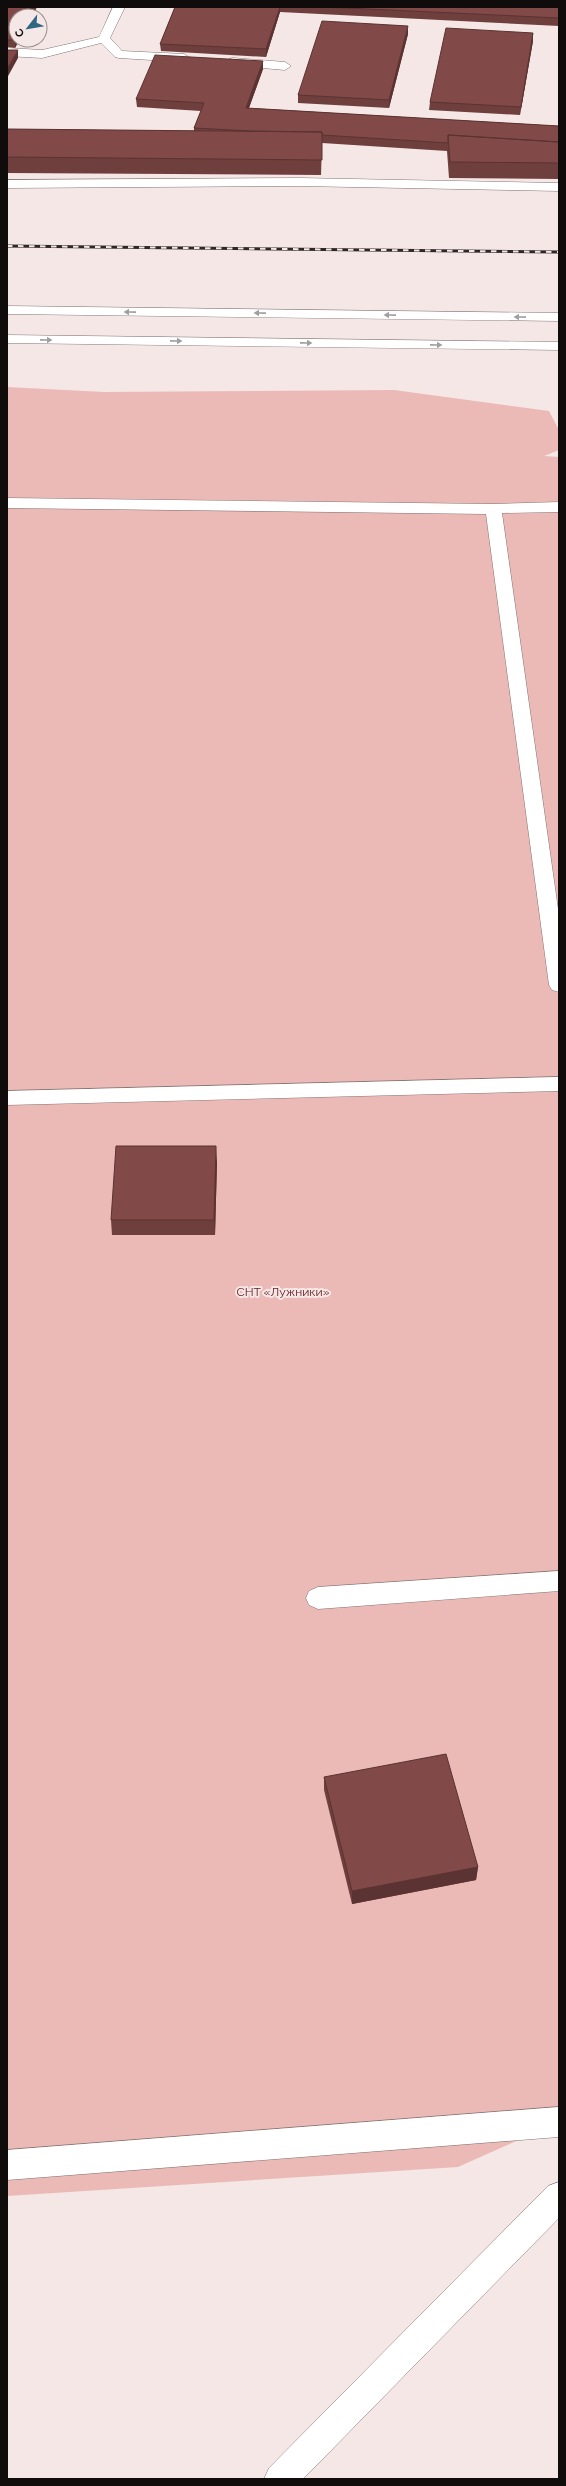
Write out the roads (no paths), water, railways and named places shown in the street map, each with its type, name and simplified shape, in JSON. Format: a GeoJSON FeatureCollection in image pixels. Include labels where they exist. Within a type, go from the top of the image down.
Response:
{"type":"FeatureCollection","features":[{"type":"Feature","properties":{"kind":"street"},"geometry":{"type":"LineString","coordinates":[[104,39],[119,7]]}},
{"type":"Feature","properties":{"kind":"street"},"geometry":{"type":"LineString","coordinates":[[7,52],[42,54],[104,39]]}},
{"type":"Feature","properties":{"kind":"street"},"geometry":{"type":"LineString","coordinates":[[104,39],[119,54],[198,60]]}},
{"type":"Feature","properties":{"kind":"street"},"geometry":{"type":"LineString","coordinates":[[222,61],[285,66]]}},
{"type":"Feature","properties":{"kind":"street"},"geometry":{"type":"LineString","coordinates":[[7,184],[299,182],[559,187]]}},
{"type":"Feature","properties":{"kind":"street"},"geometry":{"type":"LineString","coordinates":[[7,310],[559,317]]}},
{"type":"Feature","properties":{"kind":"street"},"geometry":{"type":"LineString","coordinates":[[7,339],[559,346]]}},
{"type":"Feature","properties":{"kind":"street"},"geometry":{"type":"LineString","coordinates":[[7,503],[493,509],[559,507]]}},
{"type":"Feature","properties":{"kind":"street"},"geometry":{"type":"LineString","coordinates":[[493,509],[559,985]]}},
{"type":"Feature","properties":{"kind":"street"},"geometry":{"type":"LineString","coordinates":[[7,1098],[559,1084]]}},
{"type":"Feature","properties":{"kind":"street"},"geometry":{"type":"LineString","coordinates":[[318,1598],[559,1581]]}},
{"type":"Feature","properties":{"kind":"street"},"geometry":{"type":"LineString","coordinates":[[7,2166],[559,2122]]}},
{"type":"Feature","properties":{"kind":"street"},"geometry":{"type":"LineString","coordinates":[[280,2479],[559,2197]]}},
{"type":"Feature","properties":{"kind":"railway"},"geometry":{"type":"LineString","coordinates":[[7,246],[559,252]]}},
{"type":"Feature","properties":{"kind":"park label","name":"СНТ «Лужники»"},"geometry":{"type":"Point","coordinates":[283,1292]}}]}
